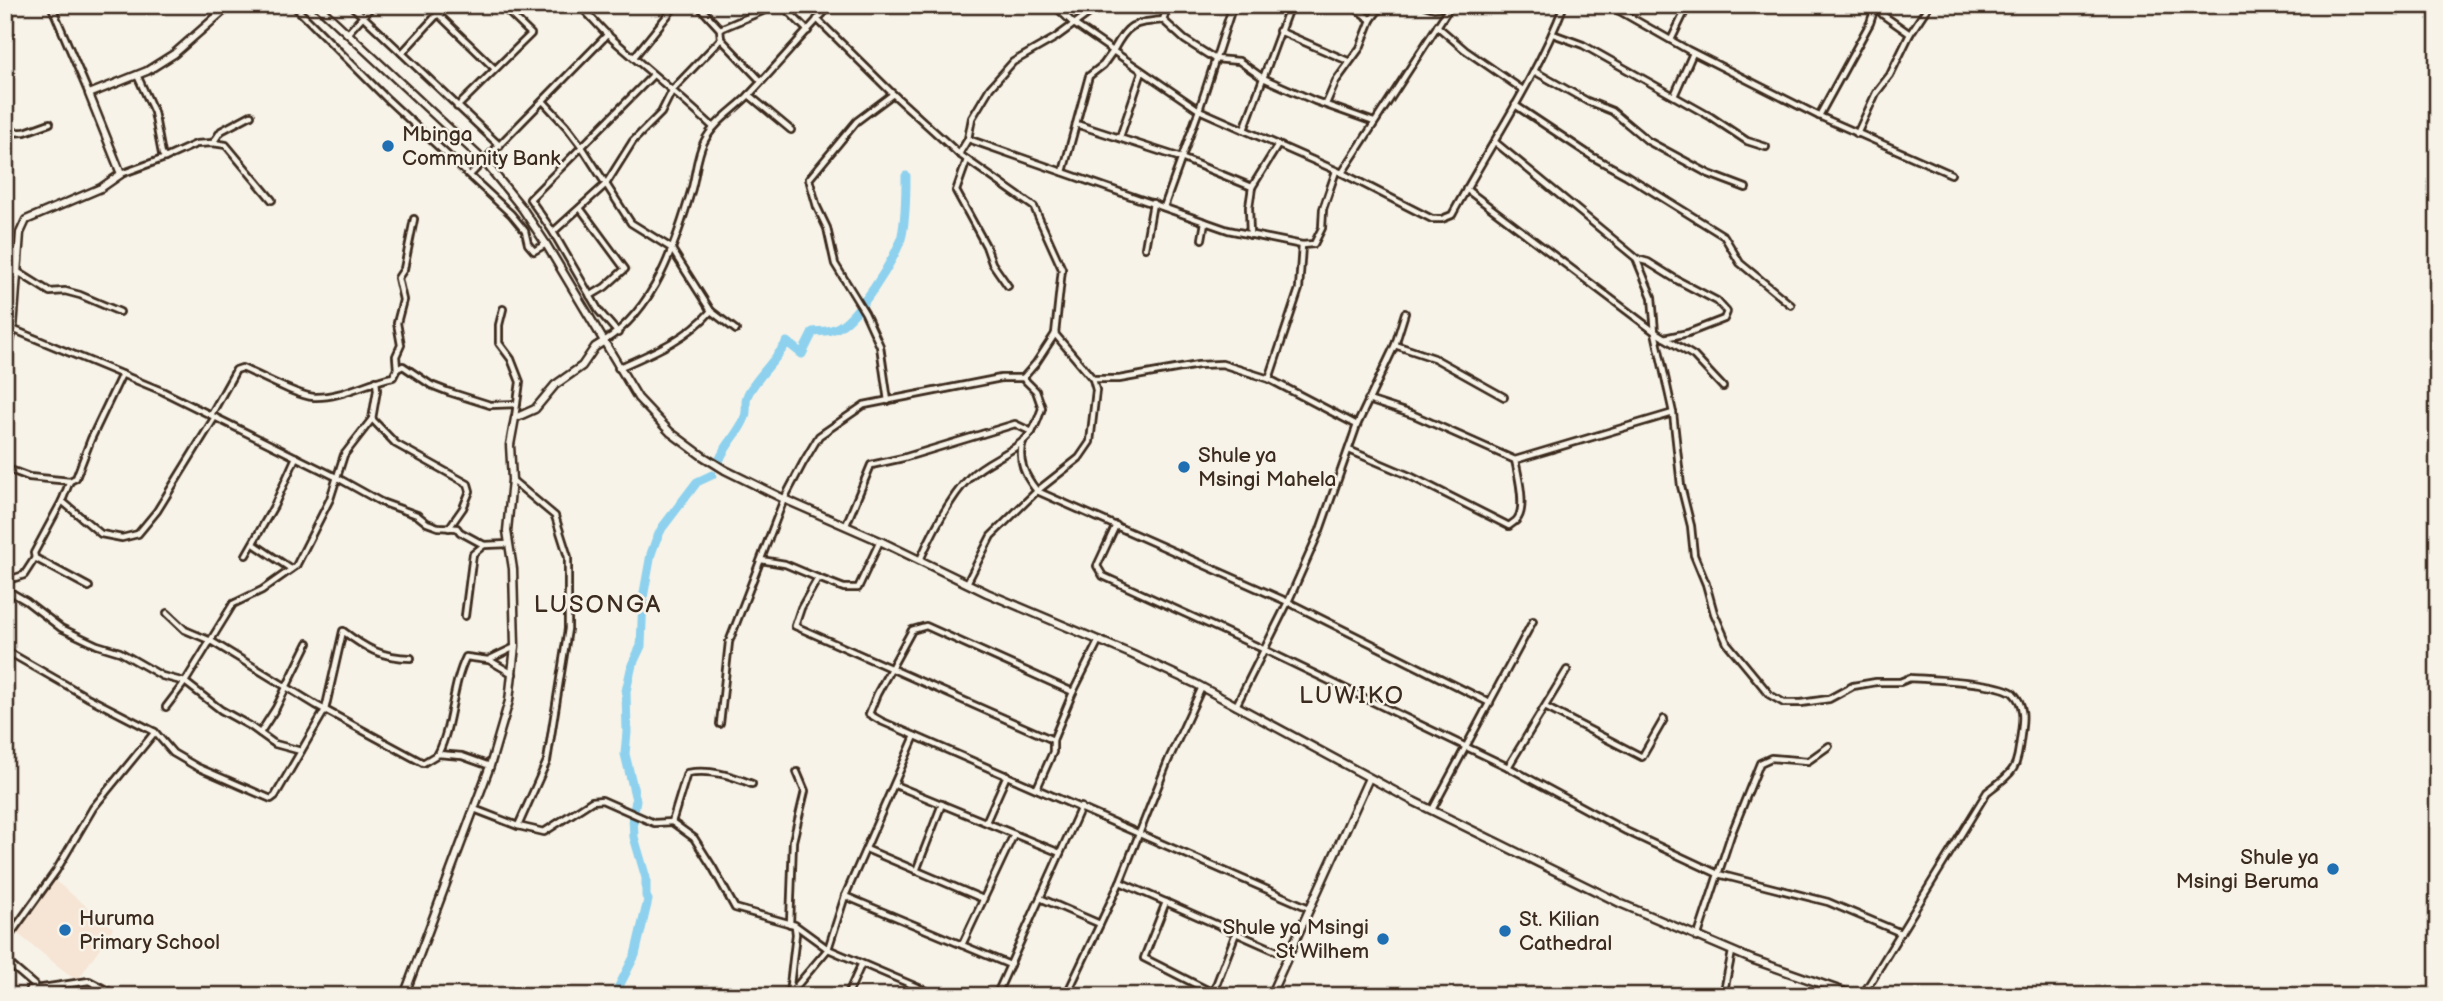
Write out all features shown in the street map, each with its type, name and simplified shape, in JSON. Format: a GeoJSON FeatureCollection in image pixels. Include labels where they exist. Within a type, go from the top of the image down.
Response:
{"type":"FeatureCollection","features":[{"type":"Feature","properties":{"kind":"main road"},"geometry":{"type":"LineString","coordinates":[[5,360],[13,329],[18,272],[17,250],[26,220],[101,188],[121,174],[89,93],[147,71],[174,54],[230,5]]}},
{"type":"Feature","properties":{"kind":"main road"},"geometry":{"type":"LineString","coordinates":[[317,5],[484,161],[522,208],[546,244],[618,368],[638,397],[670,432],[724,470],[967,583],[1202,687],[1369,778],[1622,904],[1732,952],[1856,996]]}},
{"type":"Feature","properties":{"kind":"main road"},"geometry":{"type":"LineString","coordinates":[[404,996],[490,766],[509,701],[515,646],[513,569],[507,531],[512,480],[510,445],[514,418],[535,409],[555,385],[582,366],[595,347],[603,342]]}},
{"type":"Feature","properties":{"kind":"main road"},"geometry":{"type":"LineString","coordinates":[[1270,996],[1369,778]]}},
{"type":"Feature","properties":{"kind":"street"},"geometry":{"type":"LineString","coordinates":[[63,5],[52,8],[89,93]]}},
{"type":"Feature","properties":{"kind":"street"},"geometry":{"type":"LineString","coordinates":[[293,5],[387,99],[511,214],[525,231],[528,244],[534,251],[546,244]]}},
{"type":"Feature","properties":{"kind":"street"},"geometry":{"type":"LineString","coordinates":[[351,5],[500,146]]}},
{"type":"Feature","properties":{"kind":"street"},"geometry":{"type":"LineString","coordinates":[[347,34],[373,5]]}},
{"type":"Feature","properties":{"kind":"street"},"geometry":{"type":"LineString","coordinates":[[401,53],[446,5]]}},
{"type":"Feature","properties":{"kind":"street"},"geometry":{"type":"LineString","coordinates":[[457,107],[531,34],[501,5]]}},
{"type":"Feature","properties":{"kind":"street"},"geometry":{"type":"LineString","coordinates":[[579,5],[607,34],[673,89],[713,127]]}},
{"type":"Feature","properties":{"kind":"street"},"geometry":{"type":"LineString","coordinates":[[587,12],[592,5]]}},
{"type":"Feature","properties":{"kind":"street"},"geometry":{"type":"LineString","coordinates":[[634,57],[676,5]]}},
{"type":"Feature","properties":{"kind":"street"},"geometry":{"type":"LineString","coordinates":[[553,232],[606,184],[633,141],[661,113],[673,89],[720,39],[720,29],[698,5]]}},
{"type":"Feature","properties":{"kind":"street"},"geometry":{"type":"LineString","coordinates":[[720,29],[780,5],[808,31]]}},
{"type":"Feature","properties":{"kind":"street"},"geometry":{"type":"LineString","coordinates":[[603,342],[618,333],[646,301],[671,248],[692,188],[703,144],[713,127],[748,95],[831,5]]}},
{"type":"Feature","properties":{"kind":"street"},"geometry":{"type":"LineString","coordinates":[[1054,5],[1074,24],[1199,110],[1339,172],[1432,219],[1452,215],[1534,71],[1564,5]]}},
{"type":"Feature","properties":{"kind":"street"},"geometry":{"type":"LineString","coordinates":[[960,154],[968,139],[972,118],[990,88],[1013,62],[1074,24],[1095,5]]}},
{"type":"Feature","properties":{"kind":"street"},"geometry":{"type":"LineString","coordinates":[[1163,20],[1168,5]]}},
{"type":"Feature","properties":{"kind":"street"},"geometry":{"type":"LineString","coordinates":[[1164,207],[1233,5]]}},
{"type":"Feature","properties":{"kind":"street"},"geometry":{"type":"LineString","coordinates":[[1244,130],[1290,5]]}},
{"type":"Feature","properties":{"kind":"street"},"geometry":{"type":"LineString","coordinates":[[1351,5],[1371,20]]}},
{"type":"Feature","properties":{"kind":"street"},"geometry":{"type":"LineString","coordinates":[[1325,104],[1348,61],[1360,48],[1371,20],[1382,5]]}},
{"type":"Feature","properties":{"kind":"street"},"geometry":{"type":"LineString","coordinates":[[1424,5],[1434,8],[1450,6]]}},
{"type":"Feature","properties":{"kind":"street"},"geometry":{"type":"LineString","coordinates":[[1609,5],[1693,53],[1819,116],[1951,174]]}},
{"type":"Feature","properties":{"kind":"street"},"geometry":{"type":"LineString","coordinates":[[1671,40],[1688,5]]}},
{"type":"Feature","properties":{"kind":"street"},"geometry":{"type":"LineString","coordinates":[[1876,5],[1883,15],[1910,34]]}},
{"type":"Feature","properties":{"kind":"street"},"geometry":{"type":"LineString","coordinates":[[1819,116],[1870,23],[1876,5]]}},
{"type":"Feature","properties":{"kind":"street"},"geometry":{"type":"LineString","coordinates":[[1857,134],[1877,93],[1929,5]]}},
{"type":"Feature","properties":{"kind":"street"},"geometry":{"type":"LineString","coordinates":[[968,139],[1228,230],[1302,245],[1314,244],[1322,228],[1323,209],[1339,172],[1450,6]]}},
{"type":"Feature","properties":{"kind":"street"},"geometry":{"type":"LineString","coordinates":[[439,14],[495,69]]}},
{"type":"Feature","properties":{"kind":"street"},"geometry":{"type":"LineString","coordinates":[[817,19],[893,94],[960,154],[1034,207],[1062,269],[1055,334],[1023,378]]}},
{"type":"Feature","properties":{"kind":"street"},"geometry":{"type":"LineString","coordinates":[[1063,172],[1089,76],[1103,65],[1121,36],[1135,23],[1163,20],[1185,40],[1215,59],[1239,61],[1263,78],[1374,122]]}},
{"type":"Feature","properties":{"kind":"street"},"geometry":{"type":"LineString","coordinates":[[1437,26],[1465,50],[1523,90]]}},
{"type":"Feature","properties":{"kind":"street"},"geometry":{"type":"LineString","coordinates":[[1279,32],[1348,61]]}},
{"type":"Feature","properties":{"kind":"street"},"geometry":{"type":"LineString","coordinates":[[470,175],[607,34]]}},
{"type":"Feature","properties":{"kind":"street"},"geometry":{"type":"LineString","coordinates":[[1553,34],[1584,45],[1747,141],[1766,147]]}},
{"type":"Feature","properties":{"kind":"street"},"geometry":{"type":"LineString","coordinates":[[720,39],[761,80]]}},
{"type":"Feature","properties":{"kind":"street"},"geometry":{"type":"LineString","coordinates":[[1674,96],[1693,53]]}},
{"type":"Feature","properties":{"kind":"street"},"geometry":{"type":"LineString","coordinates":[[1534,71],[1587,101],[1612,111],[1648,141],[1709,174],[1746,188]]}},
{"type":"Feature","properties":{"kind":"street"},"geometry":{"type":"LineString","coordinates":[[1120,136],[1142,72]]}},
{"type":"Feature","properties":{"kind":"street"},"geometry":{"type":"LineString","coordinates":[[137,75],[154,112],[165,158]]}},
{"type":"Feature","properties":{"kind":"street"},"geometry":{"type":"LineString","coordinates":[[618,333],[599,312],[553,232],[530,199],[653,75]]}},
{"type":"Feature","properties":{"kind":"street"},"geometry":{"type":"LineString","coordinates":[[888,401],[880,346],[865,313],[835,264],[827,228],[817,207],[809,179],[858,121],[893,94]]}},
{"type":"Feature","properties":{"kind":"street"},"geometry":{"type":"LineString","coordinates":[[748,95],[791,130]]}},
{"type":"Feature","properties":{"kind":"street"},"geometry":{"type":"LineString","coordinates":[[543,101],[582,147],[631,223],[671,248],[711,311],[736,330]]}},
{"type":"Feature","properties":{"kind":"street"},"geometry":{"type":"LineString","coordinates":[[1515,105],[1593,157],[1724,236],[1740,263],[1790,305]]}},
{"type":"Feature","properties":{"kind":"street"},"geometry":{"type":"LineString","coordinates":[[213,143],[221,131],[251,115]]}},
{"type":"Feature","properties":{"kind":"street"},"geometry":{"type":"LineString","coordinates":[[5,133],[25,132],[50,123]]}},
{"type":"Feature","properties":{"kind":"street"},"geometry":{"type":"LineString","coordinates":[[1076,124],[1120,136],[1252,187]]}},
{"type":"Feature","properties":{"kind":"street"},"geometry":{"type":"LineString","coordinates":[[1495,142],[1636,258],[1648,261],[1665,274],[1717,301],[1727,312],[1724,318],[1688,334],[1664,338]]}},
{"type":"Feature","properties":{"kind":"street"},"geometry":{"type":"LineString","coordinates":[[121,174],[196,145],[226,145],[272,200]]}},
{"type":"Feature","properties":{"kind":"street"},"geometry":{"type":"LineString","coordinates":[[1250,234],[1249,207],[1252,187],[1278,145]]}},
{"type":"Feature","properties":{"kind":"street"},"geometry":{"type":"LineString","coordinates":[[967,160],[957,191],[992,263],[1008,286]]}},
{"type":"Feature","properties":{"kind":"street"},"geometry":{"type":"LineString","coordinates":[[1466,189],[1655,332],[1694,356],[1723,387]]}},
{"type":"Feature","properties":{"kind":"street"},"geometry":{"type":"LineString","coordinates":[[1145,248],[1153,204]]}},
{"type":"Feature","properties":{"kind":"street"},"geometry":{"type":"LineString","coordinates":[[580,208],[625,269],[606,287],[590,296]]}},
{"type":"Feature","properties":{"kind":"street"},"geometry":{"type":"LineString","coordinates":[[62,501],[101,534],[122,538],[138,534],[157,511],[213,416],[236,370],[242,368],[310,397],[326,397],[393,377],[397,369],[396,356],[401,345],[397,323],[403,300],[398,278],[404,269],[414,219]]}},
{"type":"Feature","properties":{"kind":"street"},"geometry":{"type":"LineString","coordinates":[[1202,239],[1205,222]]}},
{"type":"Feature","properties":{"kind":"street"},"geometry":{"type":"LineString","coordinates":[[1269,379],[1299,289],[1302,245]]}},
{"type":"Feature","properties":{"kind":"street"},"geometry":{"type":"LineString","coordinates":[[5,252],[17,250]]}},
{"type":"Feature","properties":{"kind":"street"},"geometry":{"type":"LineString","coordinates":[[1636,258],[1651,297],[1655,332],[1673,413],[1681,486],[1692,526],[1694,555],[1727,643],[1770,695],[1784,703],[1801,703],[1829,699],[1853,686],[1900,682],[1910,678],[1990,686],[2011,692],[2021,704],[2024,716],[2013,772],[1987,792],[1862,996]]}},
{"type":"Feature","properties":{"kind":"street"},"geometry":{"type":"LineString","coordinates":[[18,272],[50,292],[80,295],[120,312]]}},
{"type":"Feature","properties":{"kind":"street"},"geometry":{"type":"LineString","coordinates":[[503,309],[499,343],[511,359],[520,382],[514,418]]}},
{"type":"Feature","properties":{"kind":"street"},"geometry":{"type":"LineString","coordinates":[[618,368],[671,344],[699,326],[711,311]]}},
{"type":"Feature","properties":{"kind":"street"},"geometry":{"type":"LineString","coordinates":[[1236,706],[1288,602],[1320,530],[1357,425],[1395,345],[1405,313]]}},
{"type":"Feature","properties":{"kind":"street"},"geometry":{"type":"LineString","coordinates":[[5,326],[122,374],[213,416],[382,502],[416,515],[427,523],[457,528],[484,545],[509,544]]}},
{"type":"Feature","properties":{"kind":"street"},"geometry":{"type":"LineString","coordinates":[[967,583],[991,536],[1037,491],[1079,458],[1090,442],[1096,390],[1093,379],[1055,334]]}},
{"type":"Feature","properties":{"kind":"street"},"geometry":{"type":"LineString","coordinates":[[1395,345],[1434,358],[1504,397]]}},
{"type":"Feature","properties":{"kind":"street"},"geometry":{"type":"LineString","coordinates":[[1093,379],[1119,379],[1198,365],[1222,364],[1269,379],[1357,425]]}},
{"type":"Feature","properties":{"kind":"street"},"geometry":{"type":"LineString","coordinates":[[397,369],[403,366],[431,385],[490,405],[517,404]]}},
{"type":"Feature","properties":{"kind":"street"},"geometry":{"type":"LineString","coordinates":[[5,468],[29,477],[70,481],[76,478],[122,374]]}},
{"type":"Feature","properties":{"kind":"street"},"geometry":{"type":"LineString","coordinates":[[720,724],[729,642],[784,499],[820,436],[864,405],[1001,378],[1023,378],[1036,391],[1042,408],[1032,432],[1016,447],[985,463],[968,478],[946,511],[919,561]]}},
{"type":"Feature","properties":{"kind":"street"},"geometry":{"type":"LineString","coordinates":[[166,707],[185,682],[233,604],[262,590],[296,565],[330,499],[344,455],[372,419],[376,381]]}},
{"type":"Feature","properties":{"kind":"street"},"geometry":{"type":"LineString","coordinates":[[1368,400],[1414,415],[1515,460],[1673,413]]}},
{"type":"Feature","properties":{"kind":"street"},"geometry":{"type":"LineString","coordinates":[[372,419],[396,444],[468,484],[470,491],[463,508],[449,528]]}},
{"type":"Feature","properties":{"kind":"street"},"geometry":{"type":"LineString","coordinates":[[846,525],[871,465],[1015,424],[1032,432]]}},
{"type":"Feature","properties":{"kind":"street"},"geometry":{"type":"LineString","coordinates":[[1024,439],[1021,463],[1037,491],[1288,602],[1490,703]]}},
{"type":"Feature","properties":{"kind":"street"},"geometry":{"type":"LineString","coordinates":[[1349,450],[1509,526],[1518,518],[1521,506],[1520,478],[1515,460]]}},
{"type":"Feature","properties":{"kind":"street"},"geometry":{"type":"LineString","coordinates":[[246,555],[254,544],[296,457]]}},
{"type":"Feature","properties":{"kind":"street"},"geometry":{"type":"LineString","coordinates":[[512,480],[555,516],[568,557],[568,629],[547,761],[518,826]]}},
{"type":"Feature","properties":{"kind":"street"},"geometry":{"type":"LineString","coordinates":[[5,581],[24,575],[35,558],[34,553],[70,481]]}},
{"type":"Feature","properties":{"kind":"street"},"geometry":{"type":"LineString","coordinates":[[1116,525],[1097,566],[1103,576],[1263,649],[1507,767],[1626,831],[1718,874],[1828,902],[1900,933]]}},
{"type":"Feature","properties":{"kind":"street"},"geometry":{"type":"LineString","coordinates":[[761,560],[785,564],[844,588],[858,588],[880,541]]}},
{"type":"Feature","properties":{"kind":"street"},"geometry":{"type":"LineString","coordinates":[[254,544],[291,569]]}},
{"type":"Feature","properties":{"kind":"street"},"geometry":{"type":"LineString","coordinates":[[465,616],[473,554],[484,545]]}},
{"type":"Feature","properties":{"kind":"street"},"geometry":{"type":"LineString","coordinates":[[35,558],[89,587]]}},
{"type":"Feature","properties":{"kind":"street"},"geometry":{"type":"LineString","coordinates":[[818,578],[801,608],[795,626],[1053,740]]}},
{"type":"Feature","properties":{"kind":"street"},"geometry":{"type":"LineString","coordinates":[[5,589],[26,600],[61,628],[97,645],[120,652],[162,676],[185,682],[221,710],[275,744],[301,751]]}},
{"type":"Feature","properties":{"kind":"street"},"geometry":{"type":"LineString","coordinates":[[167,614],[185,630],[211,641],[324,710],[423,764],[438,754],[444,743],[466,657],[488,660],[513,674]]}},
{"type":"Feature","properties":{"kind":"street"},"geometry":{"type":"LineString","coordinates":[[1432,810],[1532,621]]}},
{"type":"Feature","properties":{"kind":"street"},"geometry":{"type":"LineString","coordinates":[[1073,692],[926,626],[912,630],[869,714],[1309,908]]}},
{"type":"Feature","properties":{"kind":"street"},"geometry":{"type":"LineString","coordinates":[[5,650],[86,697],[155,732],[173,753],[197,767],[271,799],[324,710],[343,631],[367,649],[400,658],[411,658]]}},
{"type":"Feature","properties":{"kind":"street"},"geometry":{"type":"LineString","coordinates":[[1037,788],[1053,752],[1053,740],[1073,692],[1099,640]]}},
{"type":"Feature","properties":{"kind":"street"},"geometry":{"type":"LineString","coordinates":[[260,733],[276,708],[307,643]]}},
{"type":"Feature","properties":{"kind":"street"},"geometry":{"type":"LineString","coordinates":[[488,660],[515,646]]}},
{"type":"Feature","properties":{"kind":"street"},"geometry":{"type":"LineString","coordinates":[[1507,767],[1567,670]]}},
{"type":"Feature","properties":{"kind":"street"},"geometry":{"type":"LineString","coordinates":[[1079,996],[1067,993],[1120,881],[1168,761],[1202,687]]}},
{"type":"Feature","properties":{"kind":"street"},"geometry":{"type":"LineString","coordinates":[[1545,707],[1642,757],[1664,719]]}},
{"type":"Feature","properties":{"kind":"street"},"geometry":{"type":"LineString","coordinates":[[5,942],[56,871],[93,808],[155,732]]}},
{"type":"Feature","properties":{"kind":"street"},"geometry":{"type":"LineString","coordinates":[[788,995],[828,949],[845,896],[915,736]]}},
{"type":"Feature","properties":{"kind":"street"},"geometry":{"type":"LineString","coordinates":[[1697,938],[1760,763],[1771,758],[1808,761],[1829,746]]}},
{"type":"Feature","properties":{"kind":"street"},"geometry":{"type":"LineString","coordinates":[[438,754],[462,756],[490,766]]}},
{"type":"Feature","properties":{"kind":"street"},"geometry":{"type":"LineString","coordinates":[[788,995],[796,934],[792,924],[793,841],[805,791],[797,772]]}},
{"type":"Feature","properties":{"kind":"street"},"geometry":{"type":"LineString","coordinates":[[672,822],[687,773],[725,773],[752,784]]}},
{"type":"Feature","properties":{"kind":"street"},"geometry":{"type":"LineString","coordinates":[[986,822],[1007,775]]}},
{"type":"Feature","properties":{"kind":"street"},"geometry":{"type":"LineString","coordinates":[[895,785],[1060,853]]}},
{"type":"Feature","properties":{"kind":"street"},"geometry":{"type":"LineString","coordinates":[[474,809],[518,826],[544,832],[592,801],[602,800],[654,823],[672,822],[694,838],[735,908],[792,924],[828,949],[938,996]]}},
{"type":"Feature","properties":{"kind":"street"},"geometry":{"type":"LineString","coordinates":[[916,871],[942,804]]}},
{"type":"Feature","properties":{"kind":"street"},"geometry":{"type":"LineString","coordinates":[[996,996],[1081,807]]}},
{"type":"Feature","properties":{"kind":"street"},"geometry":{"type":"LineString","coordinates":[[962,945],[1014,834]]}},
{"type":"Feature","properties":{"kind":"street"},"geometry":{"type":"LineString","coordinates":[[866,849],[984,899]]}},
{"type":"Feature","properties":{"kind":"street"},"geometry":{"type":"LineString","coordinates":[[1120,881],[1288,956]]}},
{"type":"Feature","properties":{"kind":"street"},"geometry":{"type":"LineString","coordinates":[[845,896],[1010,965]]}},
{"type":"Feature","properties":{"kind":"street"},"geometry":{"type":"LineString","coordinates":[[1040,898],[1100,923]]}},
{"type":"Feature","properties":{"kind":"street"},"geometry":{"type":"LineString","coordinates":[[1166,902],[1144,958],[1213,993],[1237,933]]}},
{"type":"Feature","properties":{"kind":"street"},"geometry":{"type":"LineString","coordinates":[[1723,996],[1732,952]]}},
{"type":"Feature","properties":{"kind":"street"},"geometry":{"type":"LineString","coordinates":[[5,960],[34,985]]}},
{"type":"Feature","properties":{"kind":"street"},"geometry":{"type":"LineString","coordinates":[[847,996],[862,965]]}},
{"type":"Feature","properties":{"kind":"street"},"geometry":{"type":"LineString","coordinates":[[29,990],[89,981],[118,996]]}},
{"type":"Feature","properties":{"kind":"shaded area","name":"Huruma Primary School"},"geometry":{"type":"Polygon","coordinates":[[[54,880],[113,928],[77,981],[17,933],[54,880]]]}},
{"type":"Feature","properties":{"kind":"waterway"},"geometry":{"type":"LineString","coordinates":[[720,459],[743,422],[749,391],[787,342],[802,354],[813,332],[832,330],[843,324],[874,288],[893,258],[902,235],[906,176]]}},
{"type":"Feature","properties":{"kind":"waterway"},"geometry":{"type":"LineString","coordinates":[[614,996],[635,955],[648,900],[646,878],[634,837],[636,800],[625,754],[626,691],[632,665],[641,646],[643,598],[651,554],[662,528],[697,482],[712,475]]}},
{"type":"Feature","properties":{"kind":"place","name":"Mbinga Community Bank"},"geometry":{"type":"Point","coordinates":[388,146]}},
{"type":"Feature","properties":{"kind":"place","name":"Shule ya Msingi Mahela"},"geometry":{"type":"Point","coordinates":[1184,467]}},
{"type":"Feature","properties":{"kind":"place","name":"Shule ya Msingi Beruma"},"geometry":{"type":"Point","coordinates":[2333,869]}},
{"type":"Feature","properties":{"kind":"place","name":"Huruma Primary School"},"geometry":{"type":"Point","coordinates":[65,930]}},
{"type":"Feature","properties":{"kind":"place","name":"St. Kilian Cathedral"},"geometry":{"type":"Point","coordinates":[1505,931]}},
{"type":"Feature","properties":{"kind":"place","name":"Shule ya Msingi St Wilhem"},"geometry":{"type":"Point","coordinates":[1383,939]}},
{"type":"Feature","properties":{"kind":"district","name":"LUSONGA"},"geometry":{"type":"Point","coordinates":[598,604]}},
{"type":"Feature","properties":{"kind":"district","name":"LUWIKO"},"geometry":{"type":"Point","coordinates":[1352,695]}}]}
